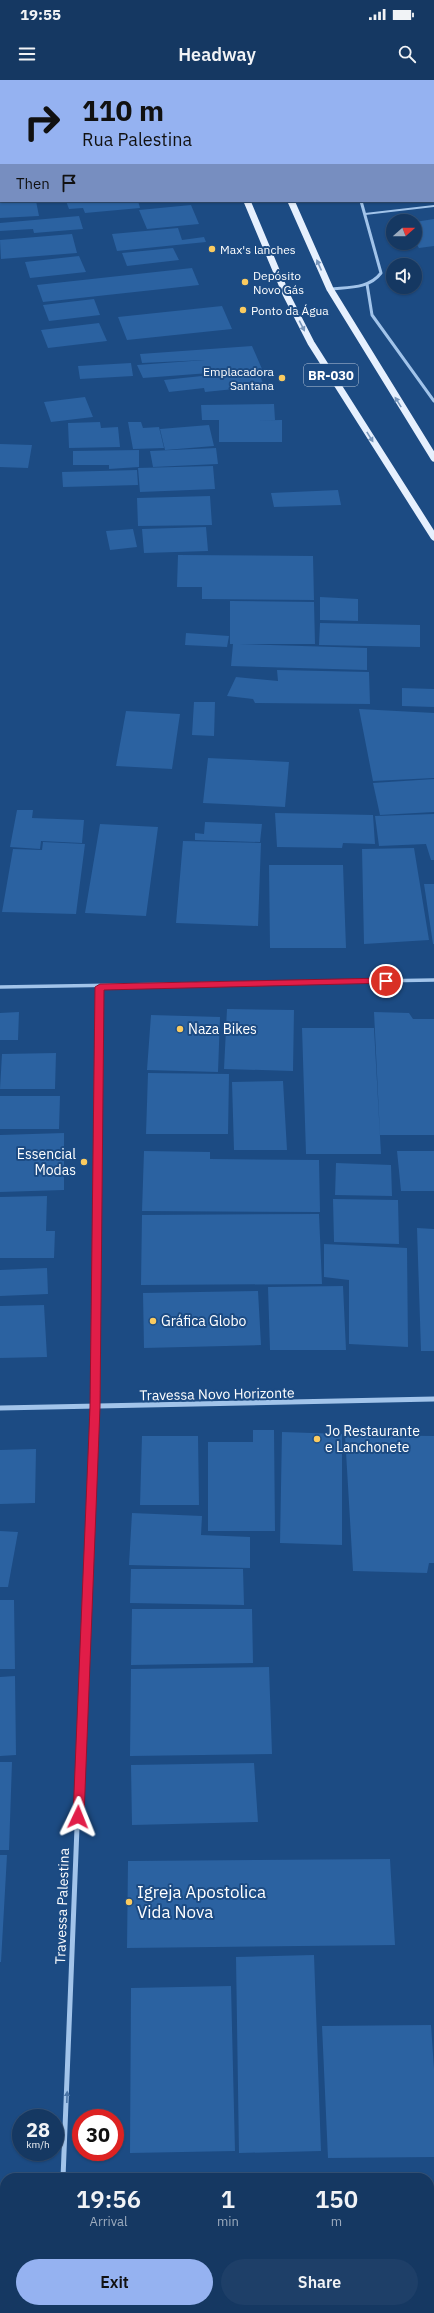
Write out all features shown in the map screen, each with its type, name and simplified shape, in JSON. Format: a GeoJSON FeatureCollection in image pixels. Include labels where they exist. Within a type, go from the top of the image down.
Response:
{"type":"FeatureCollection","features":[{"type":"Feature","properties":{"kind":"main road","name":"BR-030"},"geometry":{"type":"LineString","coordinates":[[247,202],[286,294],[311,343],[434,537]]}},
{"type":"Feature","properties":{"kind":"main road","name":"BR-030"},"geometry":{"type":"LineString","coordinates":[[291,202],[330,289],[434,458]]}},
{"type":"Feature","properties":{"kind":"street"},"geometry":{"type":"LineString","coordinates":[[330,289],[367,284],[377,280],[381,273],[381,268],[361,202]]}},
{"type":"Feature","properties":{"kind":"street"},"geometry":{"type":"LineString","coordinates":[[367,284],[372,315],[434,401]]}},
{"type":"Feature","properties":{"kind":"street"},"geometry":{"type":"LineString","coordinates":[[0,987],[100,987],[434,980]]}},
{"type":"Feature","properties":{"kind":"street","name":"Travessa Palestina"},"geometry":{"type":"LineString","coordinates":[[63,2173],[95,1407],[100,987]]}},
{"type":"Feature","properties":{"kind":"street","name":"Travessa Novo Horizonte"},"geometry":{"type":"LineString","coordinates":[[0,1408],[434,1399]]}},
{"type":"Feature","properties":{"kind":"lane"},"geometry":{"type":"LineString","coordinates":[[365,214],[434,206]]}},
{"type":"Feature","properties":{"kind":"building"},"geometry":{"type":"Polygon","coordinates":[[[36,202],[39,216],[0,218],[0,203],[36,202]]]}},
{"type":"Feature","properties":{"kind":"building"},"geometry":{"type":"Polygon","coordinates":[[[66,202],[138,202],[140,208],[85,213],[83,208],[69,209],[66,202]]]}},
{"type":"Feature","properties":{"kind":"building"},"geometry":{"type":"Polygon","coordinates":[[[191,205],[199,224],[147,229],[139,210],[191,205]]]}},
{"type":"Feature","properties":{"kind":"building"},"geometry":{"type":"Polygon","coordinates":[[[79,216],[83,229],[34,233],[33,229],[0,231],[0,223],[79,216]]]}},
{"type":"Feature","properties":{"kind":"building"},"geometry":{"type":"Polygon","coordinates":[[[434,219],[434,246],[422,248],[422,221],[434,219]]]}},
{"type":"Feature","properties":{"kind":"building"},"geometry":{"type":"Polygon","coordinates":[[[178,228],[182,240],[204,237],[206,242],[117,251],[112,234],[178,228]]]}},
{"type":"Feature","properties":{"kind":"building"},"geometry":{"type":"Polygon","coordinates":[[[72,234],[77,253],[1,259],[0,240],[72,234]]]}},
{"type":"Feature","properties":{"kind":"building"},"geometry":{"type":"Polygon","coordinates":[[[173,248],[179,260],[127,266],[122,253],[173,248]]]}},
{"type":"Feature","properties":{"kind":"building"},"geometry":{"type":"Polygon","coordinates":[[[79,256],[86,272],[30,278],[25,262],[79,256]]]}},
{"type":"Feature","properties":{"kind":"building"},"geometry":{"type":"Polygon","coordinates":[[[192,268],[199,285],[43,302],[37,285],[192,268]]]}},
{"type":"Feature","properties":{"kind":"building"},"geometry":{"type":"Polygon","coordinates":[[[94,299],[100,315],[49,321],[43,305],[94,299]]]}},
{"type":"Feature","properties":{"kind":"building"},"geometry":{"type":"Polygon","coordinates":[[[222,306],[232,329],[127,340],[118,317],[222,306]]]}},
{"type":"Feature","properties":{"kind":"building"},"geometry":{"type":"Polygon","coordinates":[[[99,323],[107,341],[48,348],[41,330],[99,323]]]}},
{"type":"Feature","properties":{"kind":"building"},"geometry":{"type":"Polygon","coordinates":[[[252,346],[262,369],[143,378],[137,365],[205,360],[142,363],[140,354],[252,346]]]}},
{"type":"Feature","properties":{"kind":"building"},"geometry":{"type":"Polygon","coordinates":[[[131,363],[133,376],[80,379],[78,366],[131,363]]]}},
{"type":"Feature","properties":{"kind":"building"},"geometry":{"type":"Polygon","coordinates":[[[258,370],[264,386],[205,392],[204,388],[169,392],[164,380],[258,370]]]}},
{"type":"Feature","properties":{"kind":"building"},"geometry":{"type":"Polygon","coordinates":[[[85,397],[93,417],[51,422],[44,402],[85,397]]]}},
{"type":"Feature","properties":{"kind":"building"},"geometry":{"type":"Polygon","coordinates":[[[274,404],[275,420],[229,421],[282,420],[282,442],[219,442],[219,420],[202,420],[201,405],[274,404]]]}},
{"type":"Feature","properties":{"kind":"building"},"geometry":{"type":"Polygon","coordinates":[[[100,422],[101,428],[118,427],[120,447],[69,448],[68,423],[100,422]]]}},
{"type":"Feature","properties":{"kind":"building"},"geometry":{"type":"Polygon","coordinates":[[[128,422],[141,422],[143,428],[159,427],[164,448],[133,449],[128,422]]]}},
{"type":"Feature","properties":{"kind":"building"},"geometry":{"type":"Polygon","coordinates":[[[209,425],[214,446],[165,450],[160,429],[209,425]]]}},
{"type":"Feature","properties":{"kind":"building"},"geometry":{"type":"Polygon","coordinates":[[[0,444],[32,445],[28,468],[0,467],[0,444]]]}},
{"type":"Feature","properties":{"kind":"building"},"geometry":{"type":"Polygon","coordinates":[[[216,448],[218,464],[153,467],[150,451],[216,448]]]}},
{"type":"Feature","properties":{"kind":"building"},"geometry":{"type":"Polygon","coordinates":[[[139,450],[139,467],[109,469],[109,465],[73,465],[73,451],[139,450]]]}},
{"type":"Feature","properties":{"kind":"building"},"geometry":{"type":"Polygon","coordinates":[[[213,466],[215,489],[140,492],[138,468],[213,466]]]}},
{"type":"Feature","properties":{"kind":"building"},"geometry":{"type":"Polygon","coordinates":[[[137,470],[138,485],[63,487],[62,472],[137,470]]]}},
{"type":"Feature","properties":{"kind":"building"},"geometry":{"type":"Polygon","coordinates":[[[338,490],[341,505],[274,507],[271,493],[338,490]]]}},
{"type":"Feature","properties":{"kind":"building"},"geometry":{"type":"Polygon","coordinates":[[[210,496],[212,525],[138,526],[137,498],[210,496]]]}},
{"type":"Feature","properties":{"kind":"building"},"geometry":{"type":"Polygon","coordinates":[[[206,527],[208,551],[144,553],[142,529],[206,527]]]}},
{"type":"Feature","properties":{"kind":"building"},"geometry":{"type":"Polygon","coordinates":[[[133,529],[137,547],[110,550],[106,531],[133,529]]]}},
{"type":"Feature","properties":{"kind":"building"},"geometry":{"type":"Polygon","coordinates":[[[178,555],[313,556],[314,600],[202,599],[202,587],[177,587],[178,555]]]}},
{"type":"Feature","properties":{"kind":"building"},"geometry":{"type":"Polygon","coordinates":[[[320,597],[358,599],[358,621],[320,620],[320,597]]]}},
{"type":"Feature","properties":{"kind":"building"},"geometry":{"type":"Polygon","coordinates":[[[230,601],[314,602],[315,644],[239,644],[367,648],[367,670],[231,666],[233,644],[230,644],[230,601]]]}},
{"type":"Feature","properties":{"kind":"building"},"geometry":{"type":"Polygon","coordinates":[[[320,623],[420,625],[420,647],[319,645],[320,623]]]}},
{"type":"Feature","properties":{"kind":"building"},"geometry":{"type":"Polygon","coordinates":[[[186,633],[229,636],[227,647],[185,645],[186,633]]]}},
{"type":"Feature","properties":{"kind":"building"},"geometry":{"type":"Polygon","coordinates":[[[277,670],[369,672],[370,704],[255,703],[253,699],[227,696],[236,677],[278,681],[277,670]]]}},
{"type":"Feature","properties":{"kind":"building"},"geometry":{"type":"Polygon","coordinates":[[[402,688],[434,689],[434,707],[402,706],[402,688]]]}},
{"type":"Feature","properties":{"kind":"building"},"geometry":{"type":"Polygon","coordinates":[[[194,702],[215,702],[214,736],[192,735],[194,702]]]}},
{"type":"Feature","properties":{"kind":"building"},"geometry":{"type":"Polygon","coordinates":[[[359,709],[434,713],[434,778],[373,781],[359,709]]]}},
{"type":"Feature","properties":{"kind":"building"},"geometry":{"type":"Polygon","coordinates":[[[126,711],[180,714],[172,769],[116,766],[126,711]]]}},
{"type":"Feature","properties":{"kind":"building"},"geometry":{"type":"Polygon","coordinates":[[[208,758],[289,762],[285,807],[203,803],[208,758]]]}},
{"type":"Feature","properties":{"kind":"building"},"geometry":{"type":"Polygon","coordinates":[[[434,779],[434,812],[380,815],[373,783],[434,779]]]}},
{"type":"Feature","properties":{"kind":"building"},"geometry":{"type":"Polygon","coordinates":[[[17,810],[33,810],[32,818],[84,820],[82,843],[41,841],[40,849],[10,847],[17,810]]]}},
{"type":"Feature","properties":{"kind":"building"},"geometry":{"type":"Polygon","coordinates":[[[275,813],[373,815],[375,844],[343,843],[342,848],[277,847],[275,813]]]}},
{"type":"Feature","properties":{"kind":"building"},"geometry":{"type":"Polygon","coordinates":[[[434,814],[434,860],[431,860],[426,844],[379,846],[375,816],[434,814]]]}},
{"type":"Feature","properties":{"kind":"building"},"geometry":{"type":"Polygon","coordinates":[[[205,822],[262,824],[260,842],[195,840],[195,833],[204,834],[205,822]]]}},
{"type":"Feature","properties":{"kind":"building"},"geometry":{"type":"Polygon","coordinates":[[[100,824],[158,827],[146,916],[85,913],[100,824]]]}},
{"type":"Feature","properties":{"kind":"building"},"geometry":{"type":"Polygon","coordinates":[[[183,841],[261,843],[258,926],[176,923],[183,841]]]}},
{"type":"Feature","properties":{"kind":"building"},"geometry":{"type":"Polygon","coordinates":[[[43,842],[85,844],[76,914],[2,912],[13,849],[42,850],[43,842]]]}},
{"type":"Feature","properties":{"kind":"building"},"geometry":{"type":"Polygon","coordinates":[[[414,848],[429,940],[364,944],[362,849],[414,848]]]}},
{"type":"Feature","properties":{"kind":"building"},"geometry":{"type":"Polygon","coordinates":[[[269,865],[343,865],[346,948],[270,948],[269,865]]]}},
{"type":"Feature","properties":{"kind":"building"},"geometry":{"type":"Polygon","coordinates":[[[424,884],[434,884],[434,944],[433,944],[424,884]]]}},
{"type":"Feature","properties":{"kind":"building"},"geometry":{"type":"Polygon","coordinates":[[[227,1009],[294,1010],[293,1071],[224,1069],[227,1009]]]}},
{"type":"Feature","properties":{"kind":"building"},"geometry":{"type":"Polygon","coordinates":[[[19,1012],[18,1040],[0,1040],[0,1013],[19,1012]]]}},
{"type":"Feature","properties":{"kind":"building"},"geometry":{"type":"Polygon","coordinates":[[[374,1012],[409,1013],[413,1019],[434,1019],[434,1135],[380,1135],[374,1012]]]}},
{"type":"Feature","properties":{"kind":"building"},"geometry":{"type":"Polygon","coordinates":[[[151,1015],[220,1017],[218,1072],[147,1070],[151,1015]]]}},
{"type":"Feature","properties":{"kind":"building"},"geometry":{"type":"Polygon","coordinates":[[[302,1028],[374,1028],[381,1154],[306,1154],[302,1028]]]}},
{"type":"Feature","properties":{"kind":"building"},"geometry":{"type":"Polygon","coordinates":[[[56,1053],[55,1089],[0,1089],[2,1054],[56,1053]]]}},
{"type":"Feature","properties":{"kind":"building"},"geometry":{"type":"Polygon","coordinates":[[[148,1073],[229,1074],[228,1134],[146,1134],[148,1073]]]}},
{"type":"Feature","properties":{"kind":"building"},"geometry":{"type":"Polygon","coordinates":[[[283,1081],[287,1150],[234,1150],[232,1082],[283,1081]]]}},
{"type":"Feature","properties":{"kind":"building"},"geometry":{"type":"Polygon","coordinates":[[[0,1096],[60,1096],[59,1129],[0,1129],[0,1096]]]}},
{"type":"Feature","properties":{"kind":"building"},"geometry":{"type":"Polygon","coordinates":[[[64,1133],[64,1190],[0,1192],[0,1135],[64,1133]]]}},
{"type":"Feature","properties":{"kind":"building"},"geometry":{"type":"Polygon","coordinates":[[[144,1151],[210,1152],[210,1159],[319,1160],[320,1212],[142,1211],[144,1151]]]}},
{"type":"Feature","properties":{"kind":"building"},"geometry":{"type":"Polygon","coordinates":[[[397,1151],[434,1151],[434,1191],[401,1191],[397,1151]]]}},
{"type":"Feature","properties":{"kind":"building"},"geometry":{"type":"Polygon","coordinates":[[[336,1163],[391,1165],[392,1196],[335,1195],[336,1163]]]}},
{"type":"Feature","properties":{"kind":"building"},"geometry":{"type":"Polygon","coordinates":[[[47,1196],[46,1231],[55,1231],[54,1258],[0,1258],[0,1197],[47,1196]]]}},
{"type":"Feature","properties":{"kind":"building"},"geometry":{"type":"Polygon","coordinates":[[[333,1199],[398,1200],[399,1244],[334,1242],[333,1199]]]}},
{"type":"Feature","properties":{"kind":"building"},"geometry":{"type":"Polygon","coordinates":[[[319,1214],[322,1284],[141,1285],[142,1215],[319,1214]]]}},
{"type":"Feature","properties":{"kind":"building"},"geometry":{"type":"Polygon","coordinates":[[[417,1228],[434,1229],[434,1351],[421,1351],[417,1228]]]}},
{"type":"Feature","properties":{"kind":"building"},"geometry":{"type":"Polygon","coordinates":[[[324,1244],[407,1248],[408,1347],[349,1344],[349,1280],[324,1277],[324,1244]]]}},
{"type":"Feature","properties":{"kind":"building"},"geometry":{"type":"Polygon","coordinates":[[[47,1268],[48,1294],[0,1296],[0,1270],[47,1268]]]}},
{"type":"Feature","properties":{"kind":"building"},"geometry":{"type":"Polygon","coordinates":[[[343,1286],[346,1350],[270,1350],[268,1287],[343,1286]]]}},
{"type":"Feature","properties":{"kind":"building"},"geometry":{"type":"Polygon","coordinates":[[[258,1291],[261,1345],[144,1348],[143,1293],[258,1291]]]}},
{"type":"Feature","properties":{"kind":"building"},"geometry":{"type":"Polygon","coordinates":[[[44,1305],[47,1357],[0,1358],[0,1306],[44,1305]]]}},
{"type":"Feature","properties":{"kind":"building"},"geometry":{"type":"Polygon","coordinates":[[[253,1430],[274,1430],[275,1531],[208,1531],[208,1442],[253,1442],[253,1430]]]}},
{"type":"Feature","properties":{"kind":"building"},"geometry":{"type":"Polygon","coordinates":[[[282,1432],[342,1434],[342,1545],[280,1543],[282,1432]]]}},
{"type":"Feature","properties":{"kind":"building"},"geometry":{"type":"Polygon","coordinates":[[[345,1435],[434,1436],[434,1563],[429,1563],[427,1573],[353,1571],[345,1435]]]}},
{"type":"Feature","properties":{"kind":"building"},"geometry":{"type":"Polygon","coordinates":[[[142,1436],[198,1436],[199,1505],[140,1505],[142,1436]]]}},
{"type":"Feature","properties":{"kind":"building"},"geometry":{"type":"Polygon","coordinates":[[[36,1449],[35,1503],[0,1504],[0,1450],[36,1449]]]}},
{"type":"Feature","properties":{"kind":"building"},"geometry":{"type":"Polygon","coordinates":[[[132,1513],[202,1516],[201,1535],[250,1537],[250,1568],[129,1565],[132,1513]]]}},
{"type":"Feature","properties":{"kind":"building"},"geometry":{"type":"Polygon","coordinates":[[[0,1531],[18,1532],[8,1587],[0,1587],[0,1531]]]}},
{"type":"Feature","properties":{"kind":"building"},"geometry":{"type":"Polygon","coordinates":[[[131,1569],[243,1569],[244,1605],[130,1603],[131,1569]]]}},
{"type":"Feature","properties":{"kind":"building"},"geometry":{"type":"Polygon","coordinates":[[[0,1600],[14,1600],[15,1669],[0,1669],[0,1600]]]}},
{"type":"Feature","properties":{"kind":"building"},"geometry":{"type":"Polygon","coordinates":[[[132,1609],[252,1609],[253,1663],[131,1665],[132,1609]]]}},
{"type":"Feature","properties":{"kind":"building"},"geometry":{"type":"Polygon","coordinates":[[[269,1667],[272,1754],[130,1756],[131,1669],[269,1667]]]}},
{"type":"Feature","properties":{"kind":"building"},"geometry":{"type":"Polygon","coordinates":[[[15,1676],[16,1755],[0,1756],[0,1677],[15,1676]]]}},
{"type":"Feature","properties":{"kind":"building"},"geometry":{"type":"Polygon","coordinates":[[[0,1762],[12,1762],[9,1850],[0,1850],[0,1762]]]}},
{"type":"Feature","properties":{"kind":"building"},"geometry":{"type":"Polygon","coordinates":[[[254,1763],[258,1822],[132,1825],[131,1765],[254,1763]]]}},
{"type":"Feature","properties":{"kind":"building"},"geometry":{"type":"Polygon","coordinates":[[[0,1855],[7,1855],[1,1962],[0,1962],[0,1855]]]}},
{"type":"Feature","properties":{"kind":"building"},"geometry":{"type":"Polygon","coordinates":[[[390,1859],[395,1945],[127,1948],[128,1861],[390,1859]]]}},
{"type":"Feature","properties":{"kind":"building"},"geometry":{"type":"Polygon","coordinates":[[[314,1955],[321,2151],[239,2153],[236,1957],[314,1955]]]}},
{"type":"Feature","properties":{"kind":"building"},"geometry":{"type":"Polygon","coordinates":[[[231,1986],[235,2151],[130,2153],[131,1988],[231,1986]]]}},
{"type":"Feature","properties":{"kind":"building"},"geometry":{"type":"Polygon","coordinates":[[[431,2025],[434,2069],[434,2157],[328,2158],[322,2026],[431,2025]]]}},
{"type":"Feature","properties":{"kind":"place","name":"Max's lanches"},"geometry":{"type":"Point","coordinates":[212,249]}},
{"type":"Feature","properties":{"kind":"place","name":"Depósito Novo Gás"},"geometry":{"type":"Point","coordinates":[245,282]}},
{"type":"Feature","properties":{"kind":"place","name":"Ponto da Água"},"geometry":{"type":"Point","coordinates":[243,310]}},
{"type":"Feature","properties":{"kind":"place","name":"Emplacadora Santana"},"geometry":{"type":"Point","coordinates":[282,378]}},
{"type":"Feature","properties":{"kind":"place","name":"Naza Bikes"},"geometry":{"type":"Point","coordinates":[180,1029]}},
{"type":"Feature","properties":{"kind":"place","name":"Essencial Modas"},"geometry":{"type":"Point","coordinates":[84,1162]}},
{"type":"Feature","properties":{"kind":"place","name":"Gráfica Globo"},"geometry":{"type":"Point","coordinates":[153,1321]}},
{"type":"Feature","properties":{"kind":"place","name":"Jo Restaurante e Lanchonete"},"geometry":{"type":"Point","coordinates":[317,1439]}},
{"type":"Feature","properties":{"kind":"place","name":"Igreja Apostolica Vida Nova"},"geometry":{"type":"Point","coordinates":[129,1902]}},
{"type":"Feature","properties":{"kind":"route"},"geometry":{"type":"LineString","coordinates":[[78,1817],[95,1407],[100,987],[386,981]]}}]}
